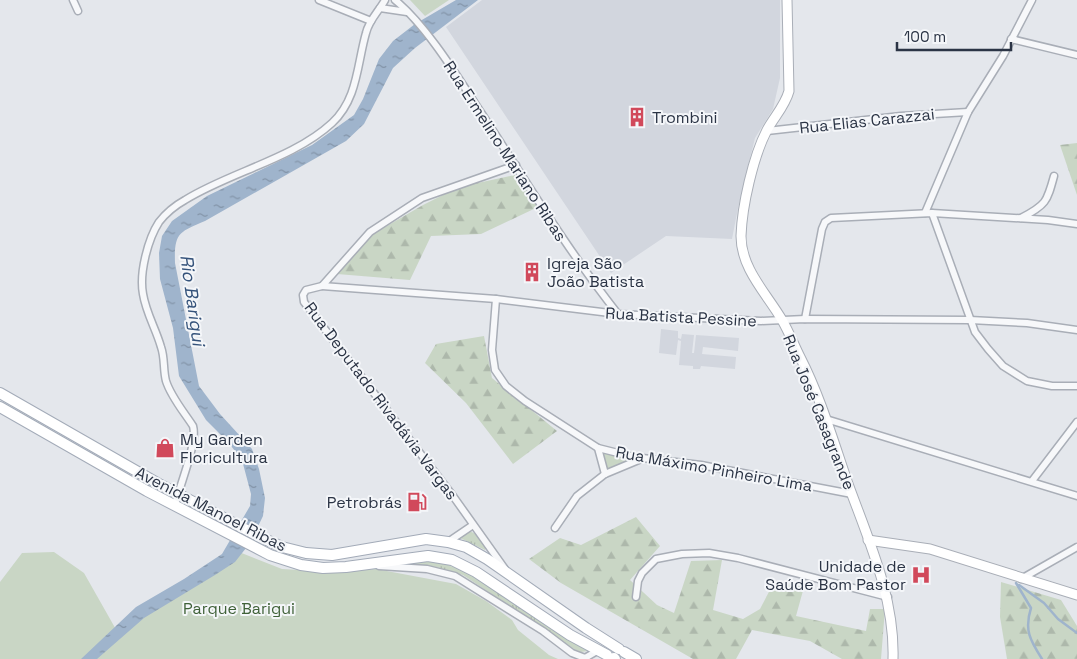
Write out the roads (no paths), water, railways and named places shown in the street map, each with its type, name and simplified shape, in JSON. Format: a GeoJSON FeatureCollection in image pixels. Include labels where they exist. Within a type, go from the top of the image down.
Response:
{"type":"FeatureCollection","features":[{"type":"Feature","properties":{"kind":"main road","name":"Avenida Manoel Ribas"},"geometry":{"type":"LineString","coordinates":[[0,393],[177,494],[260,537],[294,550],[319,555],[344,554],[426,539],[448,542],[476,552],[586,628],[616,654]]}},
{"type":"Feature","properties":{"kind":"main road","name":"Avenida Manoel Ribas"},"geometry":{"type":"LineString","coordinates":[[0,407],[146,491],[254,548],[280,559],[311,567],[336,568],[428,556],[452,560],[476,572],[558,628],[597,651],[636,659]]}},
{"type":"Feature","properties":{"kind":"main road"},"geometry":{"type":"LineString","coordinates":[[146,491],[154,491],[172,498],[177,494]]}},
{"type":"Feature","properties":{"kind":"street"},"geometry":{"type":"LineString","coordinates":[[73,0],[78,11]]}},
{"type":"Feature","properties":{"kind":"street"},"geometry":{"type":"LineString","coordinates":[[319,0],[371,21]]}},
{"type":"Feature","properties":{"kind":"street"},"geometry":{"type":"LineString","coordinates":[[174,506],[193,444],[194,431],[193,426],[166,382],[163,352],[145,306],[142,276],[149,247],[160,220],[185,199],[303,143],[333,122],[344,108],[355,85],[366,33],[371,21],[385,0]]}},
{"type":"Feature","properties":{"kind":"street","name":"Rua Ermelino Mariano Ribas"},"geometry":{"type":"LineString","coordinates":[[395,0],[408,12],[433,43],[516,165],[586,273],[618,314]]}},
{"type":"Feature","properties":{"kind":"street","name":"Rua José Casagrande"},"geometry":{"type":"LineString","coordinates":[[787,0],[789,91],[786,101],[767,131],[756,158],[745,206],[741,238],[744,258],[753,276],[782,320],[804,364],[826,419],[888,597],[893,640],[893,659]]}},
{"type":"Feature","properties":{"kind":"street"},"geometry":{"type":"LineString","coordinates":[[1032,0],[1011,40],[968,112],[928,213],[974,332],[988,349],[1003,366],[1027,381],[1052,386],[1077,386]]}},
{"type":"Feature","properties":{"kind":"street"},"geometry":{"type":"LineString","coordinates":[[380,8],[408,12]]}},
{"type":"Feature","properties":{"kind":"street"},"geometry":{"type":"LineString","coordinates":[[1011,40],[1077,56]]}},
{"type":"Feature","properties":{"kind":"street","name":"Rua Elias Carazzai"},"geometry":{"type":"LineString","coordinates":[[767,131],[901,116],[968,112]]}},
{"type":"Feature","properties":{"kind":"street"},"geometry":{"type":"LineString","coordinates":[[324,283],[370,232],[422,198],[516,165]]}},
{"type":"Feature","properties":{"kind":"street"},"geometry":{"type":"LineString","coordinates":[[1020,218],[1041,208],[1050,190],[1054,176]]}},
{"type":"Feature","properties":{"kind":"street"},"geometry":{"type":"LineString","coordinates":[[805,319],[822,229],[831,218],[928,213],[1020,218],[1077,224]]}},
{"type":"Feature","properties":{"kind":"street","name":"Rua Batista Pessine"},"geometry":{"type":"LineString","coordinates":[[324,283],[496,299],[618,314],[761,321],[805,319],[970,320],[1028,323],[1077,330]]}},
{"type":"Feature","properties":{"kind":"street","name":"Rua Deputado Rivadávia Vargas"},"geometry":{"type":"LineString","coordinates":[[324,283],[306,290],[302,296],[304,302],[453,496],[509,574]]}},
{"type":"Feature","properties":{"kind":"street","name":"Rua Máximo Pinheiro Lima"},"geometry":{"type":"LineString","coordinates":[[496,299],[492,350],[495,370],[506,386],[525,401],[598,448],[642,458],[701,465],[852,494]]}},
{"type":"Feature","properties":{"kind":"street"},"geometry":{"type":"LineString","coordinates":[[826,419],[1077,496]]}},
{"type":"Feature","properties":{"kind":"street"},"geometry":{"type":"LineString","coordinates":[[1032,481],[1077,422]]}},
{"type":"Feature","properties":{"kind":"street"},"geometry":{"type":"LineString","coordinates":[[598,448],[605,474]]}},
{"type":"Feature","properties":{"kind":"street"},"geometry":{"type":"LineString","coordinates":[[556,528],[576,496],[605,474],[642,458]]}},
{"type":"Feature","properties":{"kind":"street"},"geometry":{"type":"LineString","coordinates":[[448,542],[473,525]]}},
{"type":"Feature","properties":{"kind":"street"},"geometry":{"type":"LineString","coordinates":[[868,540],[930,549],[1077,595]]}},
{"type":"Feature","properties":{"kind":"street"},"geometry":{"type":"LineString","coordinates":[[1021,578],[1077,548]]}},
{"type":"Feature","properties":{"kind":"street"},"geometry":{"type":"LineString","coordinates":[[636,597],[638,581],[642,573],[656,559],[682,554],[709,553],[738,558],[888,597]]}},
{"type":"Feature","properties":{"kind":"water"},"geometry":{"type":"Polygon","coordinates":[[[456,0],[478,0],[415,48],[393,68],[364,124],[346,141],[205,221],[189,228],[177,239],[175,263],[199,386],[220,414],[252,449],[259,469],[265,498],[263,516],[250,543],[235,562],[144,618],[97,659],[81,659],[136,607],[222,554],[250,506],[251,494],[242,460],[228,442],[206,420],[179,376],[173,328],[160,279],[159,253],[162,236],[172,221],[207,196],[312,145],[354,115],[363,99],[379,59],[393,41],[415,24],[456,0]]]}},
{"type":"Feature","properties":{"kind":"waterway"},"geometry":{"type":"LineString","coordinates":[[1016,583],[1031,608],[1028,623],[1029,635],[1042,659]]}},
{"type":"Feature","properties":{"kind":"waterway"},"geometry":{"type":"LineString","coordinates":[[1019,585],[1044,603],[1058,619],[1077,633]]}},
{"type":"Feature","properties":{"kind":"place","name":"Trombini"},"geometry":{"type":"Point","coordinates":[637,117]}},
{"type":"Feature","properties":{"kind":"place","name":"Igreja São João Batista"},"geometry":{"type":"Point","coordinates":[532,272]}},
{"type":"Feature","properties":{"kind":"place","name":"My Garden Floricultura"},"geometry":{"type":"Point","coordinates":[165,448]}},
{"type":"Feature","properties":{"kind":"place","name":"Petrobrás"},"geometry":{"type":"Point","coordinates":[417,502]}},
{"type":"Feature","properties":{"kind":"place","name":"Unidade de Saúde Bom Pastor"},"geometry":{"type":"Point","coordinates":[921,575]}},
{"type":"Feature","properties":{"kind":"water label","name":"Rio Barigui"},"geometry":{"type":"Point","coordinates":[193,300]}},
{"type":"Feature","properties":{"kind":"park label","name":"Parque Barigui"},"geometry":{"type":"Point","coordinates":[239,608]}}]}
